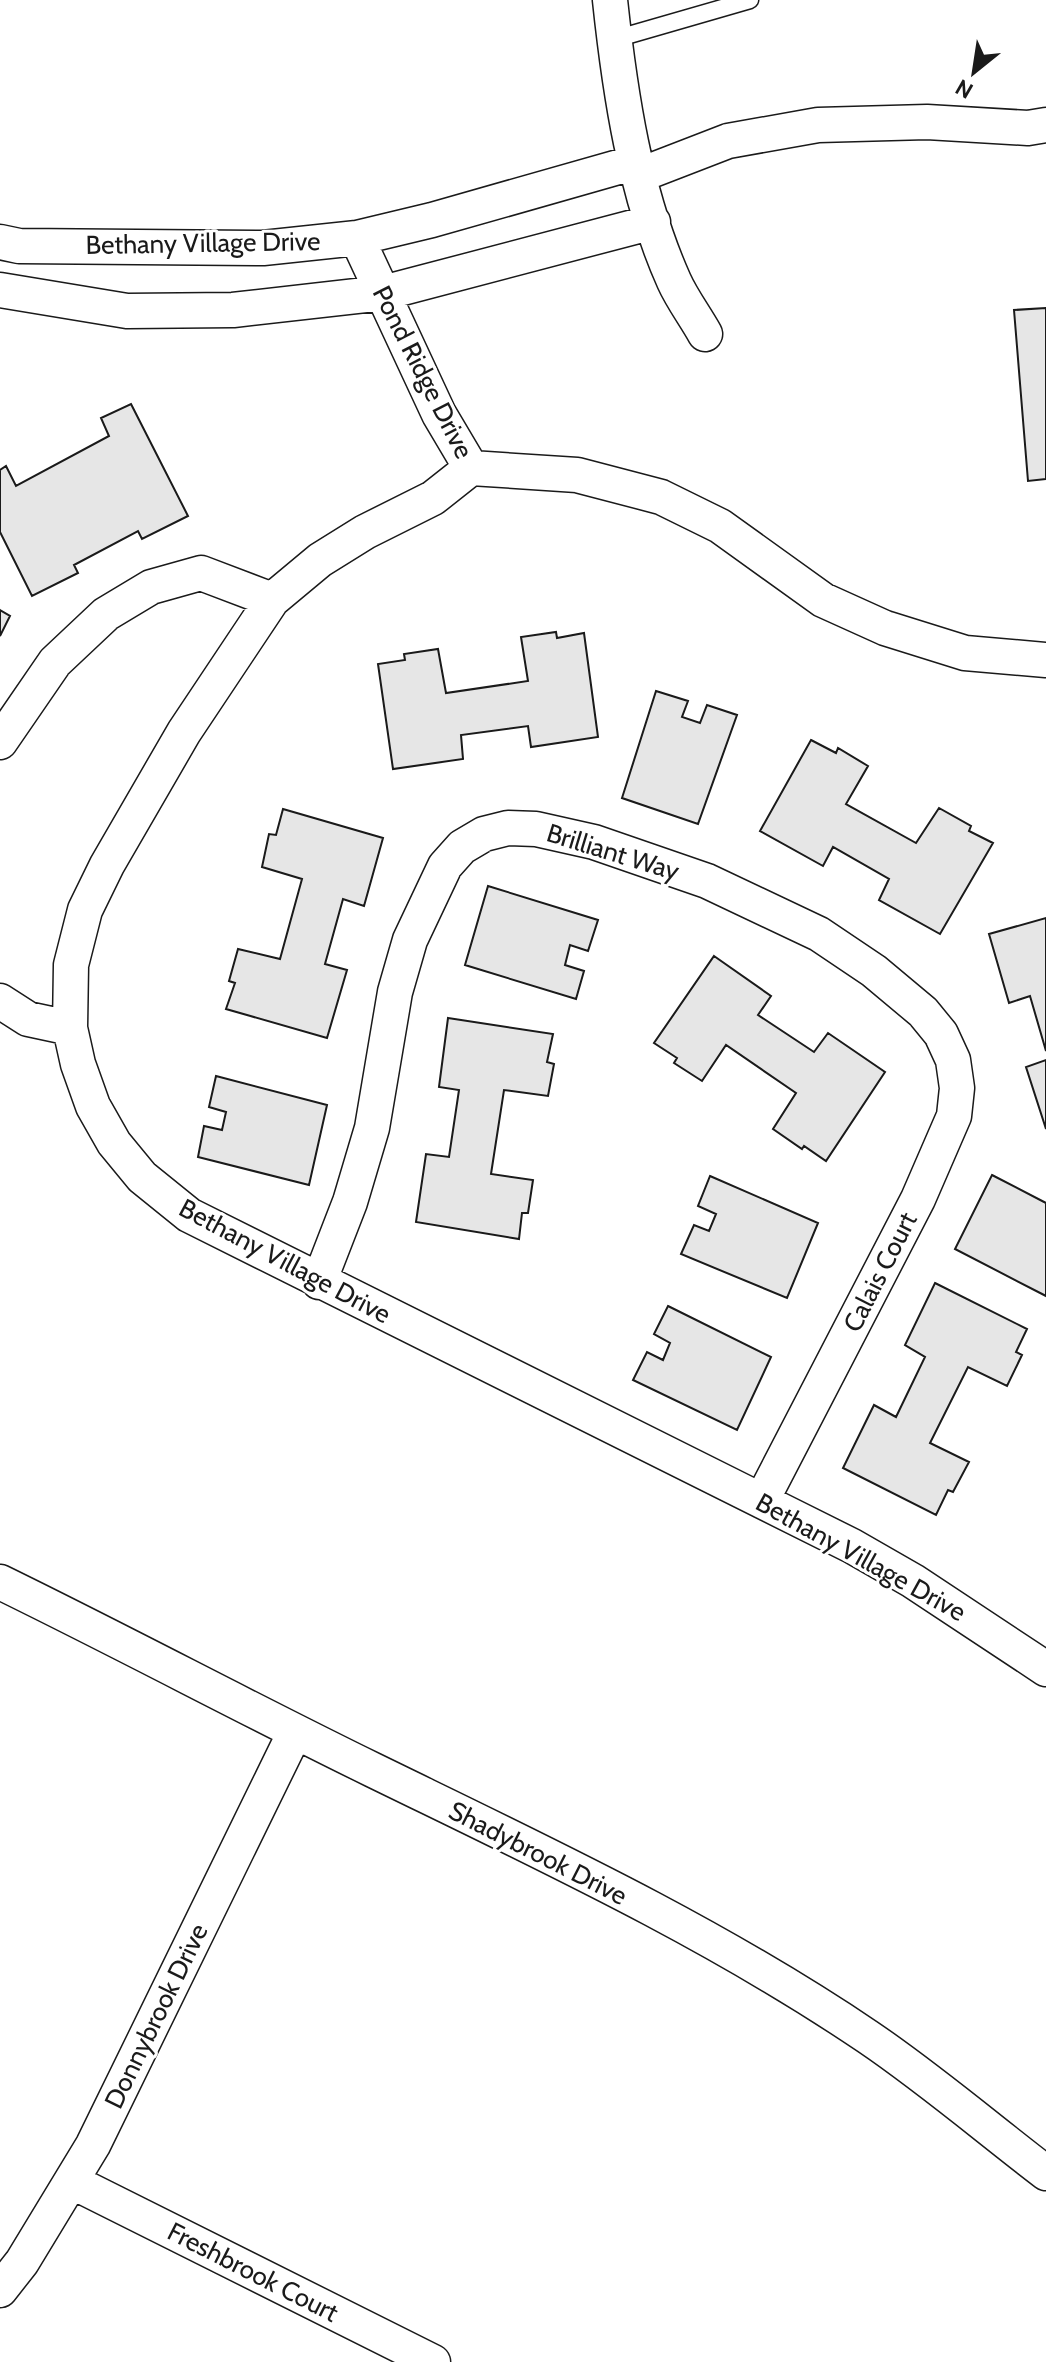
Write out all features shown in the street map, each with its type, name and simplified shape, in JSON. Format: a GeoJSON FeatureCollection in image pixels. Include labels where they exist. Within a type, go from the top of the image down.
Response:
{"type":"FeatureCollection","features":[{"type":"Feature","properties":{"kind":"street"},"geometry":{"type":"LineString","coordinates":[[610,0],[638,169],[653,222],[675,284],[705,334]]}},
{"type":"Feature","properties":{"kind":"street","name":"Bethany Village Drive"},"geometry":{"type":"LineString","coordinates":[[0,242],[19,246],[263,248],[357,238],[638,169],[728,141],[818,125],[927,122],[1028,128],[1046,125]]}},
{"type":"Feature","properties":{"kind":"street"},"geometry":{"type":"LineString","coordinates":[[0,290],[127,311],[233,310],[383,293],[653,222]]}},
{"type":"Feature","properties":{"kind":"street","name":"Pond Ridge Drive"},"geometry":{"type":"LineString","coordinates":[[357,238],[439,414],[471,468],[577,475],[661,497],[720,526],[823,600],[885,628],[965,653],[1046,660]]}},
{"type":"Feature","properties":{"kind":"street","name":"Bethany Village Drive"},"geometry":{"type":"LineString","coordinates":[[471,468],[433,498],[365,532],[320,560],[272,600],[184,732],[107,865],[85,910],[71,965],[70,1028],[78,1064],[93,1106],[114,1143],[142,1177],[189,1215],[762,1500],[913,1581],[1046,1669]]}},
{"type":"Feature","properties":{"kind":"street"},"geometry":{"type":"LineString","coordinates":[[0,742],[55,662],[106,614],[151,587],[201,573],[272,600]]}},
{"type":"Feature","properties":{"kind":"street","name":"Brilliant Way"},"geometry":{"type":"LineString","coordinates":[[319,1282],[350,1202],[372,1128],[395,992],[410,940],[445,866],[462,847],[484,834],[508,828],[536,829],[594,842],[707,881],[819,934],[874,971],[923,1012],[941,1034]]}},
{"type":"Feature","properties":{"kind":"street"},"geometry":{"type":"LineString","coordinates":[[0,1001],[28,1019],[70,1028]]}},
{"type":"Feature","properties":{"kind":"street","name":"Calais Court"},"geometry":{"type":"LineString","coordinates":[[762,1500],[944,1144],[954,1116],[957,1088],[953,1060],[941,1034]]}},
{"type":"Feature","properties":{"kind":"street","name":"Shadybrook Drive"},"geometry":{"type":"LineString","coordinates":[[0,1582],[629,1898],[765,1972],[869,2038],[1046,2173]]}},
{"type":"Feature","properties":{"kind":"street","name":"Donnybrook Drive"},"geometry":{"type":"LineString","coordinates":[[0,2290],[22,2262],[73,2182],[295,1732]]}},
{"type":"Feature","properties":{"kind":"street","name":"Freshbrook Court"},"geometry":{"type":"LineString","coordinates":[[73,2182],[433,2362]]}},
{"type":"Feature","properties":{"kind":"lane"},"geometry":{"type":"LineString","coordinates":[[615,39],[750,0]]}},
{"type":"Feature","properties":{"kind":"building"},"geometry":{"type":"Polygon","coordinates":[[[1046,308],[1046,479],[1028,481],[1014,310],[1046,308]]]}},
{"type":"Feature","properties":{"kind":"building"},"geometry":{"type":"Polygon","coordinates":[[[131,404],[188,516],[142,539],[138,531],[74,565],[78,573],[32,596],[0,532],[0,470],[6,466],[16,486],[109,436],[101,418],[131,404]]]}},
{"type":"Feature","properties":{"kind":"building"},"geometry":{"type":"Polygon","coordinates":[[[0,610],[10,616],[0,636],[0,610]]]}},
{"type":"Feature","properties":{"kind":"building"},"geometry":{"type":"Polygon","coordinates":[[[556,632],[557,638],[584,633],[598,737],[531,747],[528,726],[461,735],[463,759],[393,769],[378,664],[405,660],[404,654],[438,649],[446,693],[528,681],[521,637],[556,632]]]}},
{"type":"Feature","properties":{"kind":"building"},"geometry":{"type":"Polygon","coordinates":[[[656,691],[688,701],[682,717],[700,723],[707,705],[737,715],[698,824],[622,798],[656,691]]]}},
{"type":"Feature","properties":{"kind":"building"},"geometry":{"type":"Polygon","coordinates":[[[811,740],[836,753],[838,748],[868,766],[846,804],[916,843],[939,808],[971,826],[969,831],[993,843],[940,934],[879,900],[889,879],[833,847],[823,866],[760,831],[811,740]]]}},
{"type":"Feature","properties":{"kind":"building"},"geometry":{"type":"Polygon","coordinates":[[[283,809],[383,838],[364,906],[343,899],[325,964],[347,970],[327,1038],[226,1009],[235,983],[229,981],[238,949],[280,959],[302,879],[262,867],[269,834],[276,835],[283,809]]]}},
{"type":"Feature","properties":{"kind":"building"},"geometry":{"type":"Polygon","coordinates":[[[488,886],[598,920],[588,951],[570,945],[565,965],[584,971],[576,999],[465,965],[488,886]]]}},
{"type":"Feature","properties":{"kind":"building"},"geometry":{"type":"Polygon","coordinates":[[[1046,918],[1046,1051],[1030,996],[1009,1003],[989,934],[1046,918]]]}},
{"type":"Feature","properties":{"kind":"building"},"geometry":{"type":"Polygon","coordinates":[[[714,956],[771,996],[758,1015],[814,1052],[828,1033],[885,1072],[826,1161],[773,1129],[796,1093],[726,1045],[702,1081],[674,1063],[677,1058],[654,1043],[714,956]]]}},
{"type":"Feature","properties":{"kind":"building"},"geometry":{"type":"Polygon","coordinates":[[[448,1018],[553,1034],[547,1062],[554,1064],[548,1096],[504,1090],[491,1174],[533,1180],[528,1213],[522,1213],[519,1239],[416,1222],[426,1154],[449,1157],[459,1090],[439,1087],[448,1018]]]}},
{"type":"Feature","properties":{"kind":"building"},"geometry":{"type":"Polygon","coordinates":[[[1046,1060],[1046,1129],[1026,1067],[1046,1060]]]}},
{"type":"Feature","properties":{"kind":"building"},"geometry":{"type":"Polygon","coordinates":[[[216,1076],[327,1105],[309,1185],[198,1157],[204,1126],[222,1130],[226,1112],[209,1107],[216,1076]]]}},
{"type":"Feature","properties":{"kind":"building"},"geometry":{"type":"Polygon","coordinates":[[[992,1175],[1046,1203],[1046,1296],[955,1249],[992,1175]]]}},
{"type":"Feature","properties":{"kind":"building"},"geometry":{"type":"Polygon","coordinates":[[[710,1176],[818,1223],[787,1298],[681,1254],[694,1225],[709,1231],[716,1214],[698,1206],[710,1176]]]}},
{"type":"Feature","properties":{"kind":"building"},"geometry":{"type":"Polygon","coordinates":[[[935,1283],[1027,1329],[1016,1352],[1022,1355],[1007,1386],[968,1367],[930,1443],[969,1462],[953,1492],[948,1490],[936,1515],[843,1468],[874,1405],[896,1417],[925,1357],[905,1345],[935,1283]]]}},
{"type":"Feature","properties":{"kind":"building"},"geometry":{"type":"Polygon","coordinates":[[[668,1306],[771,1357],[737,1430],[633,1380],[647,1352],[663,1360],[670,1343],[654,1334],[668,1306]]]}}]}
